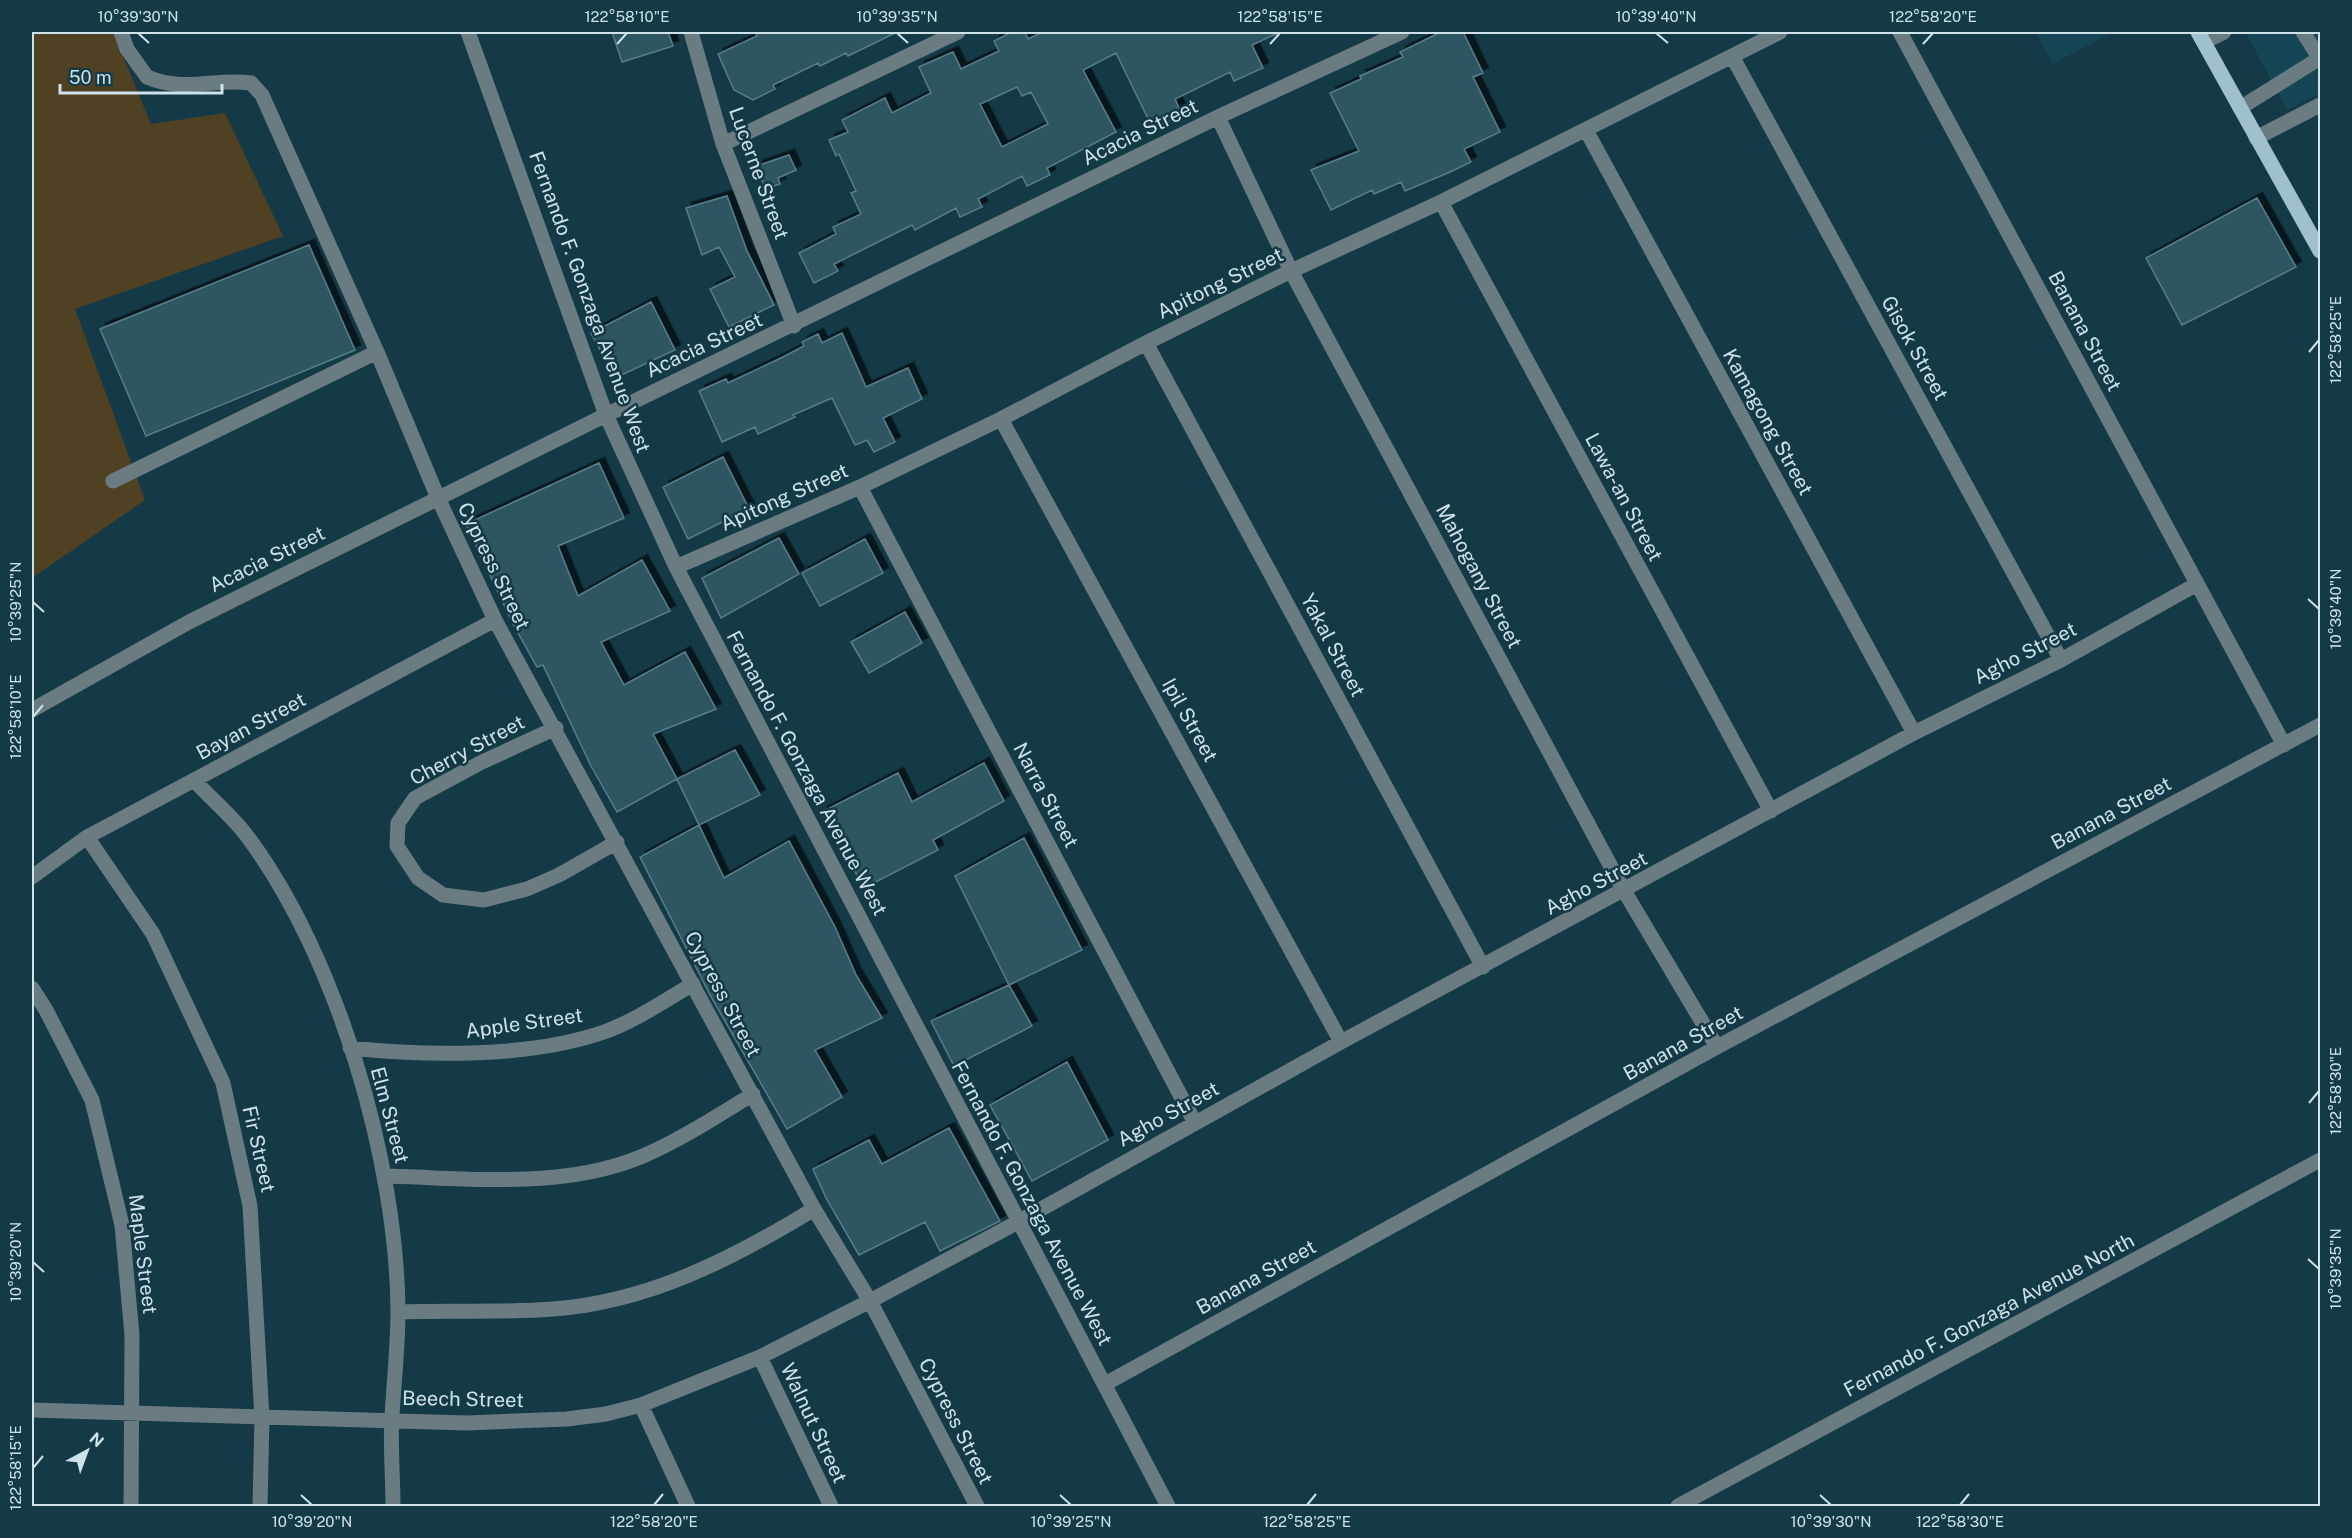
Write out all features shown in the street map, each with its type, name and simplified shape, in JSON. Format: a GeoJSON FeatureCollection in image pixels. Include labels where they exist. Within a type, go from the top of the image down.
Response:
{"type":"FeatureCollection","features":[{"type":"Feature","properties":{"kind":"main road"},"geometry":{"type":"LineString","coordinates":[[2201,37],[2320,251]]}},
{"type":"Feature","properties":{"kind":"street","name":"Cypress Street"},"geometry":{"type":"LineString","coordinates":[[121,32],[127,49],[147,77],[182,86],[234,81],[251,82],[262,95],[377,352],[438,498],[495,620],[556,728],[814,1209],[870,1301],[977,1506]]}},
{"type":"Feature","properties":{"kind":"street","name":"Fernando F. Gonzaga Avenue West"},"geometry":{"type":"LineString","coordinates":[[468,32],[606,415],[676,567],[1168,1506]]}},
{"type":"Feature","properties":{"kind":"street","name":"Lucerne Street"},"geometry":{"type":"LineString","coordinates":[[691,32],[723,144],[794,326]]}},
{"type":"Feature","properties":{"kind":"street"},"geometry":{"type":"LineString","coordinates":[[723,144],[958,32]]}},
{"type":"Feature","properties":{"kind":"street","name":"Acacia Street"},"geometry":{"type":"LineString","coordinates":[[32,710],[189,622],[438,498],[1218,117],[1401,32]]}},
{"type":"Feature","properties":{"kind":"street","name":"Apitong Street"},"geometry":{"type":"LineString","coordinates":[[676,567],[860,487],[1291,271],[1441,202],[1780,32]]}},
{"type":"Feature","properties":{"kind":"street","name":"Banana Street"},"geometry":{"type":"LineString","coordinates":[[1900,32],[2284,745]]}},
{"type":"Feature","properties":{"kind":"street"},"geometry":{"type":"LineString","coordinates":[[2201,37],[2224,32]]}},
{"type":"Feature","properties":{"kind":"street"},"geometry":{"type":"LineString","coordinates":[[2240,108],[2320,59],[2303,32]]}},
{"type":"Feature","properties":{"kind":"street","name":"Gisok Street"},"geometry":{"type":"LineString","coordinates":[[1732,56],[2061,660]]}},
{"type":"Feature","properties":{"kind":"street"},"geometry":{"type":"LineString","coordinates":[[2256,138],[2320,105]]}},
{"type":"Feature","properties":{"kind":"street","name":"Mahogany Street"},"geometry":{"type":"LineString","coordinates":[[1218,117],[1291,271],[1624,892],[1717,1047]]}},
{"type":"Feature","properties":{"kind":"street","name":"Kamagong Street"},"geometry":{"type":"LineString","coordinates":[[1586,130],[1914,734]]}},
{"type":"Feature","properties":{"kind":"street","name":"Lawa-an Street"},"geometry":{"type":"LineString","coordinates":[[1441,202],[1771,811]]}},
{"type":"Feature","properties":{"kind":"street","name":"Yakal Street"},"geometry":{"type":"LineString","coordinates":[[1146,343],[1483,967]]}},
{"type":"Feature","properties":{"kind":"street"},"geometry":{"type":"LineString","coordinates":[[113,481],[377,352]]}},
{"type":"Feature","properties":{"kind":"street","name":"Ipil Street"},"geometry":{"type":"LineString","coordinates":[[1001,418],[1341,1042]]}},
{"type":"Feature","properties":{"kind":"street","name":"Narra Street"},"geometry":{"type":"LineString","coordinates":[[860,487],[1195,1123]]}},
{"type":"Feature","properties":{"kind":"street","name":"Agho Street"},"geometry":{"type":"LineString","coordinates":[[870,1301],[1018,1222],[1341,1042],[1624,892],[1914,734],[2061,660],[2197,584]]}},
{"type":"Feature","properties":{"kind":"street","name":"Bayan Street"},"geometry":{"type":"LineString","coordinates":[[32,877],[87,837],[495,620]]}},
{"type":"Feature","properties":{"kind":"street","name":"Banana Street"},"geometry":{"type":"LineString","coordinates":[[1105,1384],[1717,1047],[2320,725]]}},
{"type":"Feature","properties":{"kind":"street","name":"Cherry Street"},"geometry":{"type":"LineString","coordinates":[[556,728],[483,762],[415,798],[398,823],[397,846],[418,878],[443,895],[484,900],[527,889],[559,875],[617,842]]}},
{"type":"Feature","properties":{"kind":"street","name":"Elm Street"},"geometry":{"type":"LineString","coordinates":[[194,780],[246,835],[272,874],[314,956],[350,1048],[377,1139],[393,1234],[398,1311],[392,1419],[393,1506]]}},
{"type":"Feature","properties":{"kind":"street","name":"Fir Street"},"geometry":{"type":"LineString","coordinates":[[87,837],[153,934],[223,1083],[250,1206],[262,1418],[260,1506]]}},
{"type":"Feature","properties":{"kind":"street","name":"Apple Street"},"geometry":{"type":"LineString","coordinates":[[350,1048],[416,1054],[512,1049],[562,1042],[604,1032],[693,984]]}},
{"type":"Feature","properties":{"kind":"street","name":"Maple Street"},"geometry":{"type":"LineString","coordinates":[[32,988],[46,1010],[92,1100],[122,1225],[132,1335],[130,1506]]}},
{"type":"Feature","properties":{"kind":"street"},"geometry":{"type":"LineString","coordinates":[[385,1176],[511,1180],[588,1172],[654,1152],[753,1095]]}},
{"type":"Feature","properties":{"kind":"street","name":"Fernando F. Gonzaga Avenue North"},"geometry":{"type":"LineString","coordinates":[[1678,1506],[2320,1160]]}},
{"type":"Feature","properties":{"kind":"street"},"geometry":{"type":"LineString","coordinates":[[398,1311],[554,1309],[606,1302],[657,1288],[707,1268],[764,1240],[814,1209]]}},
{"type":"Feature","properties":{"kind":"street","name":"Beech Street"},"geometry":{"type":"LineString","coordinates":[[32,1410],[262,1418],[392,1419],[467,1424],[567,1419],[641,1405],[760,1357],[870,1301]]}},
{"type":"Feature","properties":{"kind":"street","name":"Walnut Street"},"geometry":{"type":"LineString","coordinates":[[760,1357],[831,1506]]}},
{"type":"Feature","properties":{"kind":"street"},"geometry":{"type":"LineString","coordinates":[[641,1405],[688,1506]]}},
{"type":"Feature","properties":{"kind":"shaded area"},"geometry":{"type":"Polygon","coordinates":[[[32,32],[113,32],[151,124],[225,113],[283,236],[75,309],[145,500],[32,578],[32,32]]]}},
{"type":"Feature","properties":{"kind":"shaded area"},"geometry":{"type":"Polygon","coordinates":[[[2036,32],[2113,32],[2053,64],[2036,32]]]}},
{"type":"Feature","properties":{"kind":"shaded area"},"geometry":{"type":"Polygon","coordinates":[[[2245,32],[2320,32],[2320,93],[2288,110],[2245,32]]]}},
{"type":"Feature","properties":{"kind":"building"},"geometry":{"type":"Polygon","coordinates":[[[612,32],[668,32],[673,46],[622,62],[612,32]]]}},
{"type":"Feature","properties":{"kind":"building"},"geometry":{"type":"Polygon","coordinates":[[[755,32],[897,32],[848,56],[846,53],[820,66],[818,63],[773,85],[775,89],[753,100],[734,90],[718,54],[757,36],[755,32]]]}},
{"type":"Feature","properties":{"kind":"building"},"geometry":{"type":"Polygon","coordinates":[[[1012,32],[1025,32],[1028,39],[1043,32],[1280,32],[1252,45],[1263,68],[1234,81],[1230,72],[1175,99],[1182,115],[1153,129],[1116,53],[1083,70],[1116,132],[1047,168],[1050,175],[1027,186],[1022,176],[978,199],[982,207],[960,217],[956,208],[915,230],[912,225],[834,264],[838,271],[814,283],[799,253],[836,234],[833,227],[861,214],[851,193],[856,191],[839,154],[836,156],[829,140],[848,132],[842,120],[885,98],[892,113],[931,93],[919,67],[953,52],[961,69],[999,51],[994,41],[1012,32]],[[1017,87],[980,104],[1002,147],[1048,124],[1031,92],[1022,96],[1017,87]]]}},
{"type":"Feature","properties":{"kind":"building"},"geometry":{"type":"Polygon","coordinates":[[[1441,32],[1463,32],[1483,73],[1473,77],[1500,132],[1464,149],[1471,162],[1450,172],[1405,191],[1401,182],[1374,194],[1372,190],[1331,210],[1311,170],[1359,151],[1330,93],[1361,79],[1360,76],[1403,57],[1400,52],[1441,32]]]}},
{"type":"Feature","properties":{"kind":"building"},"geometry":{"type":"Polygon","coordinates":[[[789,155],[796,170],[778,178],[780,184],[765,189],[757,166],[789,155]]]}},
{"type":"Feature","properties":{"kind":"building"},"geometry":{"type":"Polygon","coordinates":[[[727,196],[747,251],[774,305],[729,327],[710,289],[735,277],[719,247],[702,255],[686,208],[727,196]]]}},
{"type":"Feature","properties":{"kind":"building"},"geometry":{"type":"Polygon","coordinates":[[[2257,198],[2296,267],[2182,325],[2146,258],[2257,198]]]}},
{"type":"Feature","properties":{"kind":"building"},"geometry":{"type":"Polygon","coordinates":[[[309,245],[355,350],[146,436],[100,329],[309,245]]]}},
{"type":"Feature","properties":{"kind":"building"},"geometry":{"type":"Polygon","coordinates":[[[651,302],[675,350],[615,378],[591,333],[651,302]]]}},
{"type":"Feature","properties":{"kind":"building"},"geometry":{"type":"Polygon","coordinates":[[[842,333],[866,387],[908,368],[922,399],[883,418],[895,442],[874,452],[867,440],[855,445],[832,398],[758,434],[755,427],[722,442],[699,391],[726,379],[728,383],[783,357],[804,346],[802,342],[818,334],[822,343],[842,333]]]}},
{"type":"Feature","properties":{"kind":"building"},"geometry":{"type":"Polygon","coordinates":[[[723,457],[749,509],[688,539],[663,487],[723,457]]]}},
{"type":"Feature","properties":{"kind":"building"},"geometry":{"type":"Polygon","coordinates":[[[599,463],[624,518],[558,546],[578,596],[642,560],[670,611],[601,642],[624,685],[685,652],[716,709],[653,734],[677,779],[617,812],[591,766],[543,665],[537,667],[513,624],[466,524],[599,463]]]}},
{"type":"Feature","properties":{"kind":"building"},"geometry":{"type":"Polygon","coordinates":[[[779,538],[799,574],[721,618],[702,578],[779,538]]]}},
{"type":"Feature","properties":{"kind":"building"},"geometry":{"type":"Polygon","coordinates":[[[865,539],[883,573],[820,606],[802,573],[865,539]]]}},
{"type":"Feature","properties":{"kind":"building"},"geometry":{"type":"Polygon","coordinates":[[[905,612],[922,643],[869,673],[851,642],[905,612]]]}},
{"type":"Feature","properties":{"kind":"building"},"geometry":{"type":"Polygon","coordinates":[[[735,750],[760,795],[699,825],[677,779],[735,750]]]}},
{"type":"Feature","properties":{"kind":"building"},"geometry":{"type":"Polygon","coordinates":[[[984,763],[1004,801],[933,840],[938,850],[864,888],[822,812],[898,773],[912,802],[984,763]]]}},
{"type":"Feature","properties":{"kind":"building"},"geometry":{"type":"Polygon","coordinates":[[[699,825],[724,878],[789,841],[835,927],[856,975],[882,1018],[815,1050],[842,1097],[787,1129],[710,995],[640,857],[699,825]]]}},
{"type":"Feature","properties":{"kind":"building"},"geometry":{"type":"Polygon","coordinates":[[[1024,838],[1082,950],[1009,985],[955,876],[1024,838]]]}},
{"type":"Feature","properties":{"kind":"building"},"geometry":{"type":"Polygon","coordinates":[[[1009,985],[1032,1026],[954,1066],[931,1021],[1009,985]]]}},
{"type":"Feature","properties":{"kind":"building"},"geometry":{"type":"Polygon","coordinates":[[[1067,1062],[1108,1140],[1032,1181],[990,1105],[1067,1062]]]}},
{"type":"Feature","properties":{"kind":"building"},"geometry":{"type":"Polygon","coordinates":[[[949,1128],[1000,1221],[940,1251],[925,1222],[859,1255],[826,1198],[813,1169],[869,1140],[882,1164],[949,1128]]]}}]}
